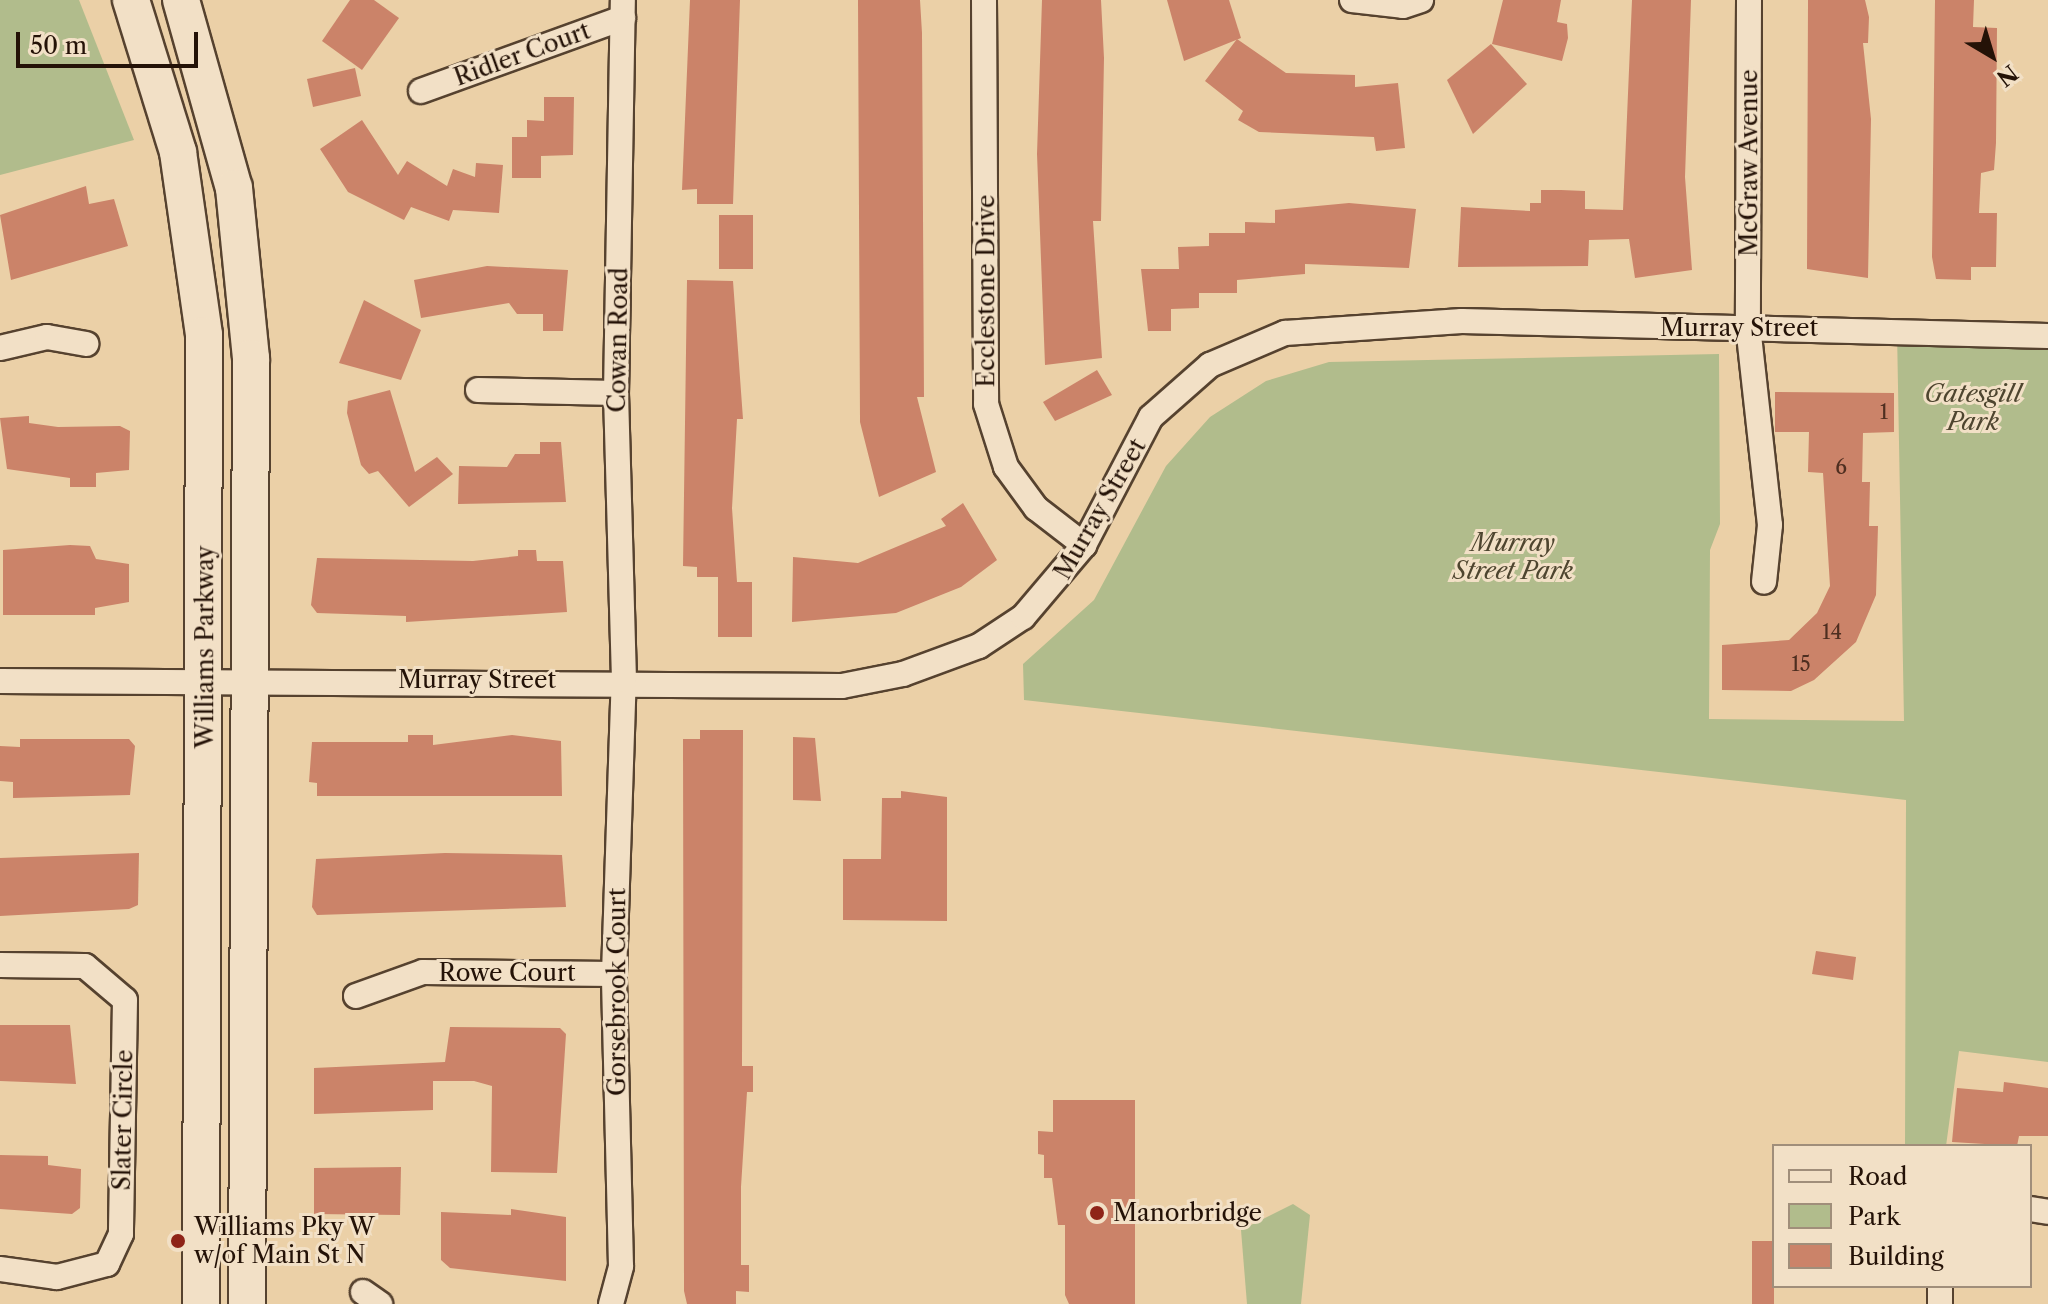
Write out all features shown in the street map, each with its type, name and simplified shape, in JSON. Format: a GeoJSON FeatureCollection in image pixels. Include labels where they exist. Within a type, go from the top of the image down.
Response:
{"type":"FeatureCollection","features":[{"type":"Feature","properties":{"kind":"main road","name":"Williams Parkway"},"geometry":{"type":"LineString","coordinates":[[131,0],[171,121],[199,276],[204,679],[201,1304]]}},
{"type":"Feature","properties":{"kind":"main road","name":"Williams Parkway"},"geometry":{"type":"LineString","coordinates":[[181,0],[220,125],[244,261],[252,679],[247,1304]]}},
{"type":"Feature","properties":{"kind":"street","name":"Ecclestone Drive"},"geometry":{"type":"LineString","coordinates":[[984,0],[986,404],[1006,467],[1036,508],[1084,545]]}},
{"type":"Feature","properties":{"kind":"street"},"geometry":{"type":"LineString","coordinates":[[1352,0],[1403,6],[1421,0]]}},
{"type":"Feature","properties":{"kind":"street","name":"McGraw Avenue"},"geometry":{"type":"LineString","coordinates":[[1749,0],[1748,326],[1770,525],[1764,582]]}},
{"type":"Feature","properties":{"kind":"street","name":"Ridler Court"},"geometry":{"type":"LineString","coordinates":[[421,91],[623,9]]}},
{"type":"Feature","properties":{"kind":"street","name":"Cowan Road"},"geometry":{"type":"LineString","coordinates":[[623,9],[616,393],[624,680]]}},
{"type":"Feature","properties":{"kind":"street","name":"Murray Street"},"geometry":{"type":"LineString","coordinates":[[0,681],[624,680],[842,686],[903,674],[979,646],[1023,617],[1084,545],[1151,417],[1210,365],[1285,333],[1462,321],[2048,336]]}},
{"type":"Feature","properties":{"kind":"street"},"geometry":{"type":"LineString","coordinates":[[0,348],[47,337],[86,344]]}},
{"type":"Feature","properties":{"kind":"street"},"geometry":{"type":"LineString","coordinates":[[478,390],[616,393]]}},
{"type":"Feature","properties":{"kind":"street","name":"Gorsebrook Court"},"geometry":{"type":"LineString","coordinates":[[611,1304],[621,1266],[614,974],[624,680]]}},
{"type":"Feature","properties":{"kind":"street","name":"Slater Circle"},"geometry":{"type":"LineString","coordinates":[[0,965],[85,966],[125,1000],[121,1234],[107,1264],[57,1277],[0,1269]]}},
{"type":"Feature","properties":{"kind":"street","name":"Rowe Court"},"geometry":{"type":"LineString","coordinates":[[356,996],[423,972],[614,974]]}},
{"type":"Feature","properties":{"kind":"green space"},"geometry":{"type":"Polygon","coordinates":[[[0,0],[79,0],[134,140],[0,175],[0,0]]]}},
{"type":"Feature","properties":{"kind":"green space","name":"Murray Street Park"},"geometry":{"type":"Polygon","coordinates":[[[1897,331],[2048,336],[2048,1062],[1959,1051],[1946,1144],[1905,1144],[1906,800],[1024,700],[1023,664],[1094,600],[1166,466],[1210,417],[1266,381],[1329,362],[1719,354],[1720,524],[1710,550],[1709,719],[1904,721],[1897,331]]]}},
{"type":"Feature","properties":{"kind":"green space"},"geometry":{"type":"Polygon","coordinates":[[[1293,1204],[1310,1215],[1301,1304],[1247,1304],[1241,1230],[1293,1204]]]}},
{"type":"Feature","properties":{"kind":"building"},"geometry":{"type":"Polygon","coordinates":[[[350,0],[374,0],[399,18],[362,70],[322,41],[350,0]]]}},
{"type":"Feature","properties":{"kind":"building"},"geometry":{"type":"Polygon","coordinates":[[[690,0],[740,0],[733,204],[697,204],[697,189],[682,190],[690,0]]]}},
{"type":"Feature","properties":{"kind":"building"},"geometry":{"type":"Polygon","coordinates":[[[858,0],[920,0],[922,33],[924,397],[917,397],[936,472],[879,497],[860,422],[858,0]]]}},
{"type":"Feature","properties":{"kind":"building"},"geometry":{"type":"Polygon","coordinates":[[[1042,0],[1101,0],[1104,58],[1101,221],[1093,221],[1102,358],[1045,365],[1037,154],[1042,0]]]}},
{"type":"Feature","properties":{"kind":"building"},"geometry":{"type":"Polygon","coordinates":[[[1167,0],[1229,0],[1241,38],[1184,61],[1167,0]]]}},
{"type":"Feature","properties":{"kind":"building"},"geometry":{"type":"Polygon","coordinates":[[[1503,0],[1561,0],[1557,22],[1567,24],[1568,38],[1562,61],[1492,44],[1503,0]]]}},
{"type":"Feature","properties":{"kind":"building"},"geometry":{"type":"Polygon","coordinates":[[[1632,0],[1691,0],[1685,177],[1692,270],[1635,278],[1629,239],[1589,240],[1588,266],[1458,267],[1461,207],[1530,211],[1530,203],[1541,203],[1541,190],[1561,190],[1585,191],[1585,209],[1623,210],[1632,0]]]}},
{"type":"Feature","properties":{"kind":"building"},"geometry":{"type":"Polygon","coordinates":[[[1808,0],[1865,0],[1869,17],[1868,43],[1863,43],[1871,119],[1868,278],[1807,269],[1808,0]]]}},
{"type":"Feature","properties":{"kind":"building"},"geometry":{"type":"Polygon","coordinates":[[[1935,0],[1974,0],[1973,27],[1997,28],[1994,170],[1981,173],[1979,213],[1997,213],[1996,267],[1971,267],[1971,280],[1936,279],[1932,257],[1935,0]]]}},
{"type":"Feature","properties":{"kind":"building"},"geometry":{"type":"Polygon","coordinates":[[[1237,39],[1286,73],[1355,75],[1355,87],[1398,83],[1405,148],[1376,151],[1374,137],[1259,132],[1238,120],[1243,111],[1205,81],[1237,39]]]}},
{"type":"Feature","properties":{"kind":"building"},"geometry":{"type":"Polygon","coordinates":[[[1491,44],[1527,84],[1473,134],[1447,80],[1491,44]]]}},
{"type":"Feature","properties":{"kind":"building"},"geometry":{"type":"Polygon","coordinates":[[[355,68],[361,96],[313,107],[307,79],[355,68]]]}},
{"type":"Feature","properties":{"kind":"building"},"geometry":{"type":"Polygon","coordinates":[[[544,97],[574,97],[573,155],[541,156],[541,178],[512,178],[512,137],[527,137],[527,120],[544,121],[544,97]]]}},
{"type":"Feature","properties":{"kind":"building"},"geometry":{"type":"Polygon","coordinates":[[[362,120],[398,175],[407,161],[447,186],[453,169],[475,177],[476,163],[503,165],[499,213],[453,210],[449,221],[411,207],[404,220],[348,192],[320,149],[362,120]]]}},
{"type":"Feature","properties":{"kind":"building"},"geometry":{"type":"Polygon","coordinates":[[[86,186],[89,204],[114,199],[128,246],[11,280],[0,215],[86,186]]]}},
{"type":"Feature","properties":{"kind":"building"},"geometry":{"type":"Polygon","coordinates":[[[1349,203],[1416,209],[1409,268],[1305,264],[1305,274],[1237,280],[1237,293],[1199,293],[1199,308],[1171,309],[1171,331],[1148,331],[1141,269],[1179,269],[1178,247],[1209,246],[1209,233],[1245,233],[1245,222],[1275,223],[1275,210],[1349,203]]]}},
{"type":"Feature","properties":{"kind":"building"},"geometry":{"type":"Polygon","coordinates":[[[719,215],[753,215],[753,269],[719,269],[719,215]]]}},
{"type":"Feature","properties":{"kind":"building"},"geometry":{"type":"Polygon","coordinates":[[[487,266],[568,270],[563,331],[543,331],[543,314],[517,314],[509,303],[421,318],[414,280],[487,266]]]}},
{"type":"Feature","properties":{"kind":"building"},"geometry":{"type":"Polygon","coordinates":[[[687,280],[733,281],[743,419],[737,419],[732,508],[737,582],[752,582],[752,637],[718,637],[718,577],[697,577],[697,567],[683,566],[687,280]]]}},
{"type":"Feature","properties":{"kind":"building"},"geometry":{"type":"Polygon","coordinates":[[[364,300],[421,330],[401,380],[339,363],[364,300]]]}},
{"type":"Feature","properties":{"kind":"building"},"geometry":{"type":"Polygon","coordinates":[[[1097,370],[1112,395],[1055,421],[1043,402],[1097,370]]]}},
{"type":"Feature","properties":{"kind":"building"},"geometry":{"type":"Polygon","coordinates":[[[390,390],[415,472],[437,457],[453,474],[409,507],[378,471],[369,474],[361,465],[347,413],[348,401],[390,390]]]}},
{"type":"Feature","properties":{"kind":"building"},"geometry":{"type":"Polygon","coordinates":[[[1775,392],[1894,393],[1894,432],[1863,433],[1862,482],[1870,482],[1869,526],[1878,526],[1876,595],[1856,642],[1814,680],[1791,691],[1722,690],[1722,645],[1789,640],[1817,613],[1830,586],[1823,473],[1808,472],[1809,432],[1775,432],[1775,392]]]}},
{"type":"Feature","properties":{"kind":"building"},"geometry":{"type":"Polygon","coordinates":[[[29,416],[29,423],[58,427],[120,426],[130,431],[129,470],[96,473],[96,487],[70,487],[70,478],[7,469],[0,418],[29,416]]]}},
{"type":"Feature","properties":{"kind":"building"},"geometry":{"type":"Polygon","coordinates":[[[540,442],[561,442],[566,502],[458,504],[459,466],[507,467],[515,454],[540,454],[540,442]]]}},
{"type":"Feature","properties":{"kind":"building"},"geometry":{"type":"Polygon","coordinates":[[[963,503],[997,560],[961,587],[896,613],[792,622],[793,557],[858,563],[946,526],[941,519],[963,503]]]}},
{"type":"Feature","properties":{"kind":"building"},"geometry":{"type":"Polygon","coordinates":[[[90,546],[96,559],[129,564],[129,602],[95,608],[95,615],[3,615],[3,550],[90,546]]]}},
{"type":"Feature","properties":{"kind":"building"},"geometry":{"type":"Polygon","coordinates":[[[518,550],[536,550],[537,561],[563,561],[567,612],[406,622],[406,616],[317,613],[311,605],[317,558],[473,561],[518,556],[518,550]]]}},
{"type":"Feature","properties":{"kind":"building"},"geometry":{"type":"Polygon","coordinates":[[[700,730],[743,730],[742,1066],[753,1066],[753,1092],[747,1092],[741,1187],[741,1265],[749,1265],[749,1292],[736,1291],[736,1304],[687,1304],[684,1291],[683,739],[700,739],[700,730]]]}},
{"type":"Feature","properties":{"kind":"building"},"geometry":{"type":"Polygon","coordinates":[[[408,735],[433,735],[433,745],[512,735],[561,741],[562,796],[317,796],[317,783],[309,782],[312,742],[408,742],[408,735]]]}},
{"type":"Feature","properties":{"kind":"building"},"geometry":{"type":"Polygon","coordinates":[[[793,737],[815,738],[821,801],[793,800],[793,737]]]}},
{"type":"Feature","properties":{"kind":"building"},"geometry":{"type":"Polygon","coordinates":[[[20,739],[129,739],[135,746],[130,795],[13,798],[13,782],[0,781],[0,746],[20,747],[20,739]]]}},
{"type":"Feature","properties":{"kind":"building"},"geometry":{"type":"Polygon","coordinates":[[[901,791],[947,797],[947,921],[843,920],[843,859],[881,859],[882,798],[901,798],[901,791]]]}},
{"type":"Feature","properties":{"kind":"building"},"geometry":{"type":"Polygon","coordinates":[[[139,853],[138,905],[129,909],[0,916],[0,858],[139,853]]]}},
{"type":"Feature","properties":{"kind":"building"},"geometry":{"type":"Polygon","coordinates":[[[445,853],[562,855],[566,907],[317,915],[312,907],[316,859],[445,853]]]}},
{"type":"Feature","properties":{"kind":"building"},"geometry":{"type":"Polygon","coordinates":[[[1816,951],[1856,957],[1853,980],[1812,974],[1816,951]]]}},
{"type":"Feature","properties":{"kind":"building"},"geometry":{"type":"Polygon","coordinates":[[[0,1025],[70,1025],[76,1084],[0,1081],[0,1025]]]}},
{"type":"Feature","properties":{"kind":"building"},"geometry":{"type":"Polygon","coordinates":[[[450,1027],[560,1028],[566,1034],[557,1173],[491,1172],[492,1086],[474,1081],[433,1081],[433,1110],[314,1114],[314,1068],[445,1062],[450,1027]]]}},
{"type":"Feature","properties":{"kind":"building"},"geometry":{"type":"Polygon","coordinates":[[[2004,1082],[2048,1088],[2048,1136],[2019,1136],[2017,1144],[1952,1142],[1957,1088],[2003,1092],[2004,1082]]]}},
{"type":"Feature","properties":{"kind":"building","name":"Manorbridge"},"geometry":{"type":"Polygon","coordinates":[[[1053,1100],[1135,1100],[1135,1304],[1069,1304],[1065,1295],[1065,1225],[1058,1225],[1052,1178],[1044,1178],[1044,1155],[1038,1154],[1038,1131],[1053,1132],[1053,1100]]]}},
{"type":"Feature","properties":{"kind":"building"},"geometry":{"type":"Polygon","coordinates":[[[0,1155],[48,1156],[48,1165],[81,1169],[80,1208],[72,1214],[0,1209],[0,1155]]]}},
{"type":"Feature","properties":{"kind":"building"},"geometry":{"type":"Polygon","coordinates":[[[401,1167],[400,1215],[314,1214],[314,1168],[401,1167]]]}},
{"type":"Feature","properties":{"kind":"building"},"geometry":{"type":"Polygon","coordinates":[[[511,1209],[566,1217],[566,1281],[450,1268],[441,1260],[441,1212],[511,1215],[511,1209]]]}},
{"type":"Feature","properties":{"kind":"building"},"geometry":{"type":"Polygon","coordinates":[[[1752,1241],[1772,1241],[1774,1304],[1752,1304],[1752,1241]]]}},
{"type":"Feature","properties":{"kind":"place","name":"Manorbridge"},"geometry":{"type":"Point","coordinates":[1097,1213]}},
{"type":"Feature","properties":{"kind":"place","name":"Williams Pky W w/of Main St N"},"geometry":{"type":"Point","coordinates":[178,1241]}},
{"type":"Feature","properties":{"kind":"park label","name":"Gatesgill Park"},"geometry":{"type":"Point","coordinates":[1973,408]}}]}
